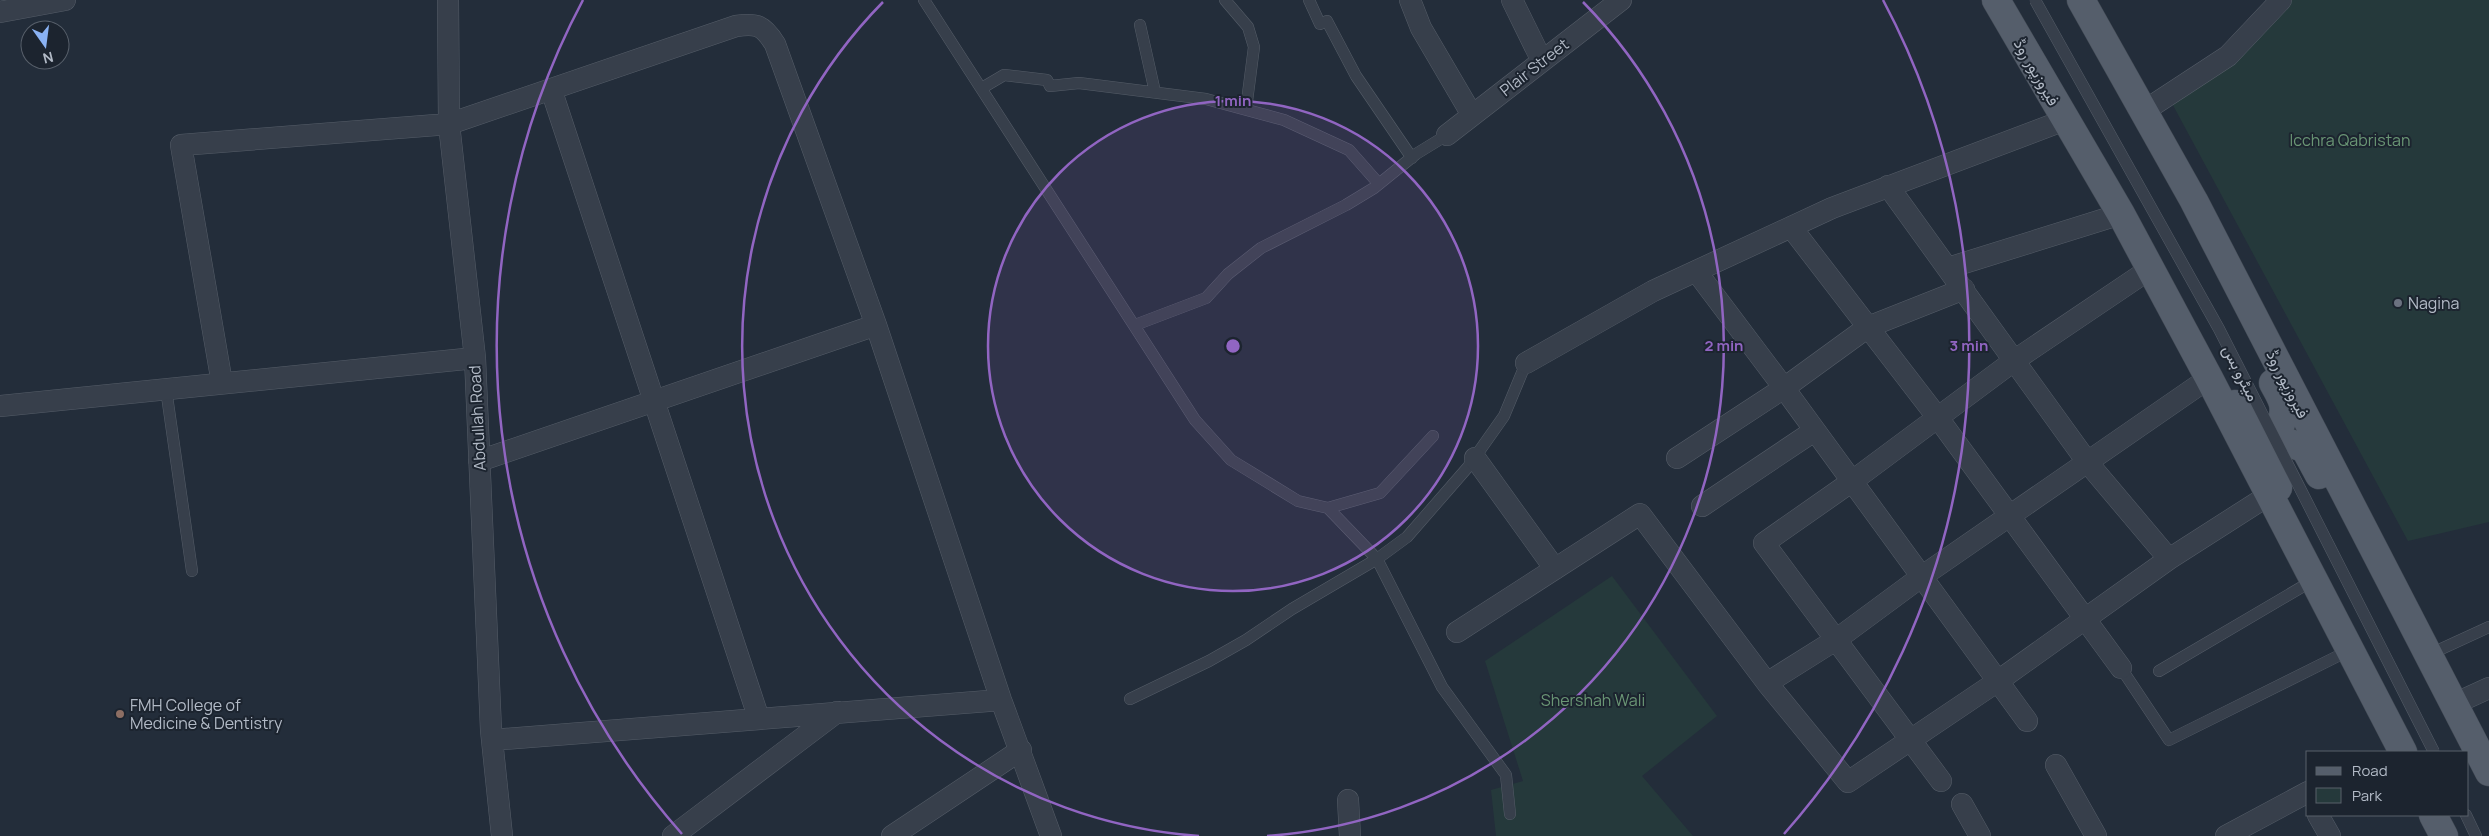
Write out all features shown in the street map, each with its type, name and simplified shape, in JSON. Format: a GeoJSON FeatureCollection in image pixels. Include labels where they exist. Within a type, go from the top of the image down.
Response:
{"type":"FeatureCollection","features":[{"type":"Feature","properties":{"kind":"main road","name":"فیروزپور روڈ"},"geometry":{"type":"LineString","coordinates":[[1996,0],[2122,214],[2269,495],[2348,651],[2395,750]]}},
{"type":"Feature","properties":{"kind":"main road","name":"فیروزپور روڈ"},"geometry":{"type":"LineString","coordinates":[[2081,0],[2194,201],[2489,772]]}},
{"type":"Feature","properties":{"kind":"main road"},"geometry":{"type":"LineString","coordinates":[[2122,214],[2158,264],[2242,417],[2261,434],[2281,424],[2285,412],[2282,399],[2198,246],[2194,201]]}},
{"type":"Feature","properties":{"kind":"main road"},"geometry":{"type":"LineString","coordinates":[[2395,750],[2380,687],[2271,474],[2268,466],[2270,452],[2290,443],[2305,449],[2418,667],[2454,704]]}},
{"type":"Feature","properties":{"kind":"main road"},"geometry":{"type":"LineString","coordinates":[[2434,816],[2444,836]]}},
{"type":"Feature","properties":{"kind":"street"},"geometry":{"type":"LineString","coordinates":[[0,12],[66,0]]}},
{"type":"Feature","properties":{"kind":"street","name":"Abdullah Road"},"geometry":{"type":"LineString","coordinates":[[448,0],[449,124],[475,358],[492,740],[502,836]]}},
{"type":"Feature","properties":{"kind":"street"},"geometry":{"type":"LineString","coordinates":[[1410,0],[1421,28],[1472,115]]}},
{"type":"Feature","properties":{"kind":"street"},"geometry":{"type":"LineString","coordinates":[[1512,0],[1542,61]]}},
{"type":"Feature","properties":{"kind":"street","name":"Plair Street"},"geometry":{"type":"LineString","coordinates":[[1446,135],[1621,0]]}},
{"type":"Feature","properties":{"kind":"street"},"geometry":{"type":"LineString","coordinates":[[2144,111],[2228,56],[2281,0]]}},
{"type":"Feature","properties":{"kind":"street"},"geometry":{"type":"LineString","coordinates":[[222,383],[181,145],[449,124],[736,26],[753,23],[767,31],[774,44],[876,325],[1001,700],[1021,750],[1051,836]]}},
{"type":"Feature","properties":{"kind":"street"},"geometry":{"type":"LineString","coordinates":[[552,89],[759,718]]}},
{"type":"Feature","properties":{"kind":"street"},"geometry":{"type":"LineString","coordinates":[[1526,363],[1653,291],[1791,227],[1888,186],[2065,120]]}},
{"type":"Feature","properties":{"kind":"street"},"geometry":{"type":"LineString","coordinates":[[1888,186],[2088,463],[2169,559]]}},
{"type":"Feature","properties":{"kind":"street"},"geometry":{"type":"LineString","coordinates":[[1948,268],[2122,214]]}},
{"type":"Feature","properties":{"kind":"street"},"geometry":{"type":"LineString","coordinates":[[1791,227],[1938,418],[2084,620],[2121,668]]}},
{"type":"Feature","properties":{"kind":"street"},"geometry":{"type":"LineString","coordinates":[[1941,781],[1912,739],[1764,543],[1851,482],[2015,360],[2150,269]]}},
{"type":"Feature","properties":{"kind":"street"},"geometry":{"type":"LineString","coordinates":[[1696,271],[1784,388],[2027,721]]}},
{"type":"Feature","properties":{"kind":"street"},"geometry":{"type":"LineString","coordinates":[[1677,458],[1784,388],[1868,327],[1964,290]]}},
{"type":"Feature","properties":{"kind":"street"},"geometry":{"type":"LineString","coordinates":[[479,462],[876,325]]}},
{"type":"Feature","properties":{"kind":"street"},"geometry":{"type":"LineString","coordinates":[[0,406],[475,358]]}},
{"type":"Feature","properties":{"kind":"street"},"geometry":{"type":"LineString","coordinates":[[1768,684],[1837,639],[1921,577],[2209,378]]}},
{"type":"Feature","properties":{"kind":"street"},"geometry":{"type":"LineString","coordinates":[[1702,506],[1814,431]]}},
{"type":"Feature","properties":{"kind":"street"},"geometry":{"type":"LineString","coordinates":[[1474,458],[1555,569]]}},
{"type":"Feature","properties":{"kind":"street"},"geometry":{"type":"LineString","coordinates":[[1457,632],[1640,514],[1768,684],[1848,782],[1998,681],[2169,559],[2269,495]]}},
{"type":"Feature","properties":{"kind":"street"},"geometry":{"type":"LineString","coordinates":[[2454,704],[2489,688]]}},
{"type":"Feature","properties":{"kind":"street"},"geometry":{"type":"LineString","coordinates":[[492,740],[1001,700]]}},
{"type":"Feature","properties":{"kind":"street"},"geometry":{"type":"LineString","coordinates":[[672,836],[838,712]]}},
{"type":"Feature","properties":{"kind":"street"},"geometry":{"type":"LineString","coordinates":[[892,836],[1021,750]]}},
{"type":"Feature","properties":{"kind":"street"},"geometry":{"type":"LineString","coordinates":[[2056,765],[2096,836]]}},
{"type":"Feature","properties":{"kind":"street"},"geometry":{"type":"LineString","coordinates":[[2226,836],[2306,795]]}},
{"type":"Feature","properties":{"kind":"street"},"geometry":{"type":"LineString","coordinates":[[1348,800],[1350,836]]}},
{"type":"Feature","properties":{"kind":"street"},"geometry":{"type":"LineString","coordinates":[[1962,804],[1980,836]]}},
{"type":"Feature","properties":{"kind":"street"},"geometry":{"type":"LineString","coordinates":[[2319,816],[2330,836]]}},
{"type":"Feature","properties":{"kind":"lane"},"geometry":{"type":"LineString","coordinates":[[924,0],[1196,420],[1231,460],[1298,501],[1328,508],[1380,494],[1433,436]]}},
{"type":"Feature","properties":{"kind":"lane"},"geometry":{"type":"LineString","coordinates":[[1225,0],[1248,27],[1254,47],[1246,109]]}},
{"type":"Feature","properties":{"kind":"lane"},"geometry":{"type":"LineString","coordinates":[[1309,0],[1320,24],[1327,21],[1356,76],[1412,158]]}},
{"type":"Feature","properties":{"kind":"lane","name":"میٹرو بس"},"geometry":{"type":"LineString","coordinates":[[2035,0],[2219,329],[2433,751]]}},
{"type":"Feature","properties":{"kind":"lane"},"geometry":{"type":"LineString","coordinates":[[1140,25],[1154,92]]}},
{"type":"Feature","properties":{"kind":"lane"},"geometry":{"type":"LineString","coordinates":[[982,88],[1004,75],[1047,80],[1050,86],[1079,83],[1206,98],[1284,120],[1349,150],[1379,184]]}},
{"type":"Feature","properties":{"kind":"lane"},"geometry":{"type":"LineString","coordinates":[[1135,324],[1206,298],[1228,274],[1261,248],[1346,205],[1379,184],[1412,158],[1446,135]]}},
{"type":"Feature","properties":{"kind":"lane"},"geometry":{"type":"LineString","coordinates":[[1130,698],[1209,662],[1376,559],[1407,537],[1474,458],[1504,416],[1526,363]]}},
{"type":"Feature","properties":{"kind":"lane"},"geometry":{"type":"LineString","coordinates":[[166,389],[192,571]]}},
{"type":"Feature","properties":{"kind":"lane"},"geometry":{"type":"LineString","coordinates":[[1328,508],[1376,559],[1442,687],[1506,775],[1510,814]]}},
{"type":"Feature","properties":{"kind":"lane"},"geometry":{"type":"LineString","coordinates":[[2159,671],[2312,580]]}},
{"type":"Feature","properties":{"kind":"lane"},"geometry":{"type":"LineString","coordinates":[[2428,655],[2489,627]]}},
{"type":"Feature","properties":{"kind":"lane"},"geometry":{"type":"LineString","coordinates":[[2121,668],[2169,740],[2348,651]]}},
{"type":"Feature","properties":{"kind":"lane"},"geometry":{"type":"LineString","coordinates":[[2466,816],[2476,836]]}},
{"type":"Feature","properties":{"kind":"green space","name":"Icchra Qabristan"},"geometry":{"type":"Polygon","coordinates":[[[2281,0],[2489,0],[2489,522],[2408,541],[2168,96],[2281,0]]]}},
{"type":"Feature","properties":{"kind":"green space","name":"Shershah Wali"},"geometry":{"type":"Polygon","coordinates":[[[1612,576],[1717,716],[1642,776],[1693,836],[1496,836],[1491,790],[1523,781],[1485,661],[1612,576]]]}},
{"type":"Feature","properties":{"kind":"place","name":"Nagina"},"geometry":{"type":"Point","coordinates":[2398,303]}},
{"type":"Feature","properties":{"kind":"place","name":"FMH College of Medicine & Dentistry"},"geometry":{"type":"Point","coordinates":[120,714]}}]}
